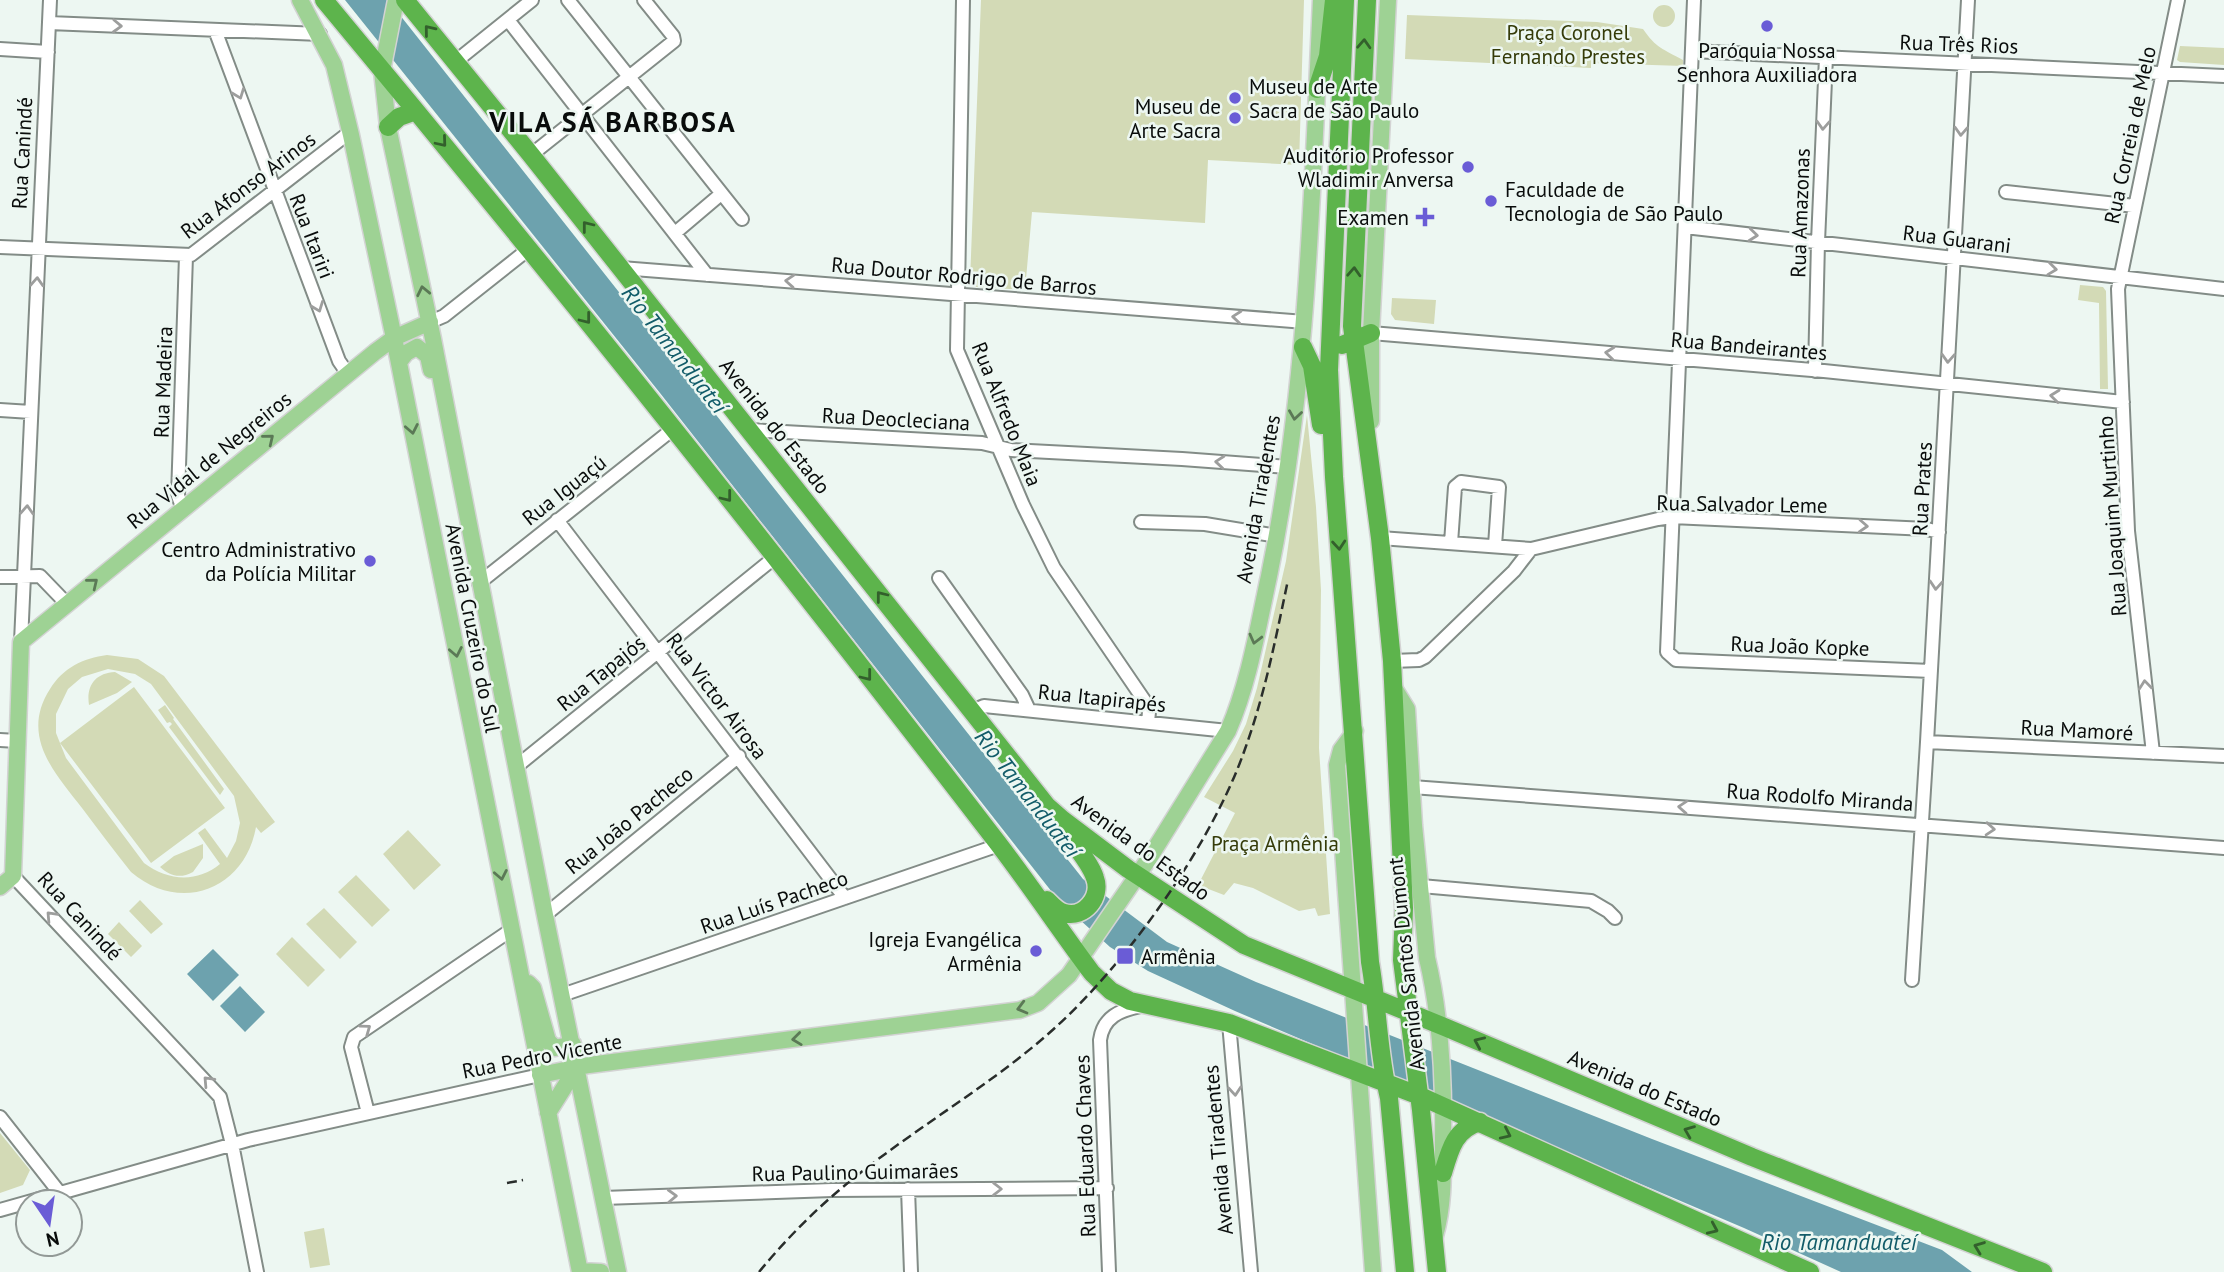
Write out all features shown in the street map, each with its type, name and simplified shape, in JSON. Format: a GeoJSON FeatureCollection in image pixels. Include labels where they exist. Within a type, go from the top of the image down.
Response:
{"type":"FeatureCollection","features":[{"type":"Feature","properties":{"kind":"highway"},"geometry":{"type":"LineString","coordinates":[[324,0],[384,63],[416,111],[530,248],[673,429],[999,845],[1092,973],[1111,991],[1144,1005],[1229,1023],[1384,1079],[1810,1272]]}},
{"type":"Feature","properties":{"kind":"highway"},"geometry":{"type":"LineString","coordinates":[[1317,89],[1328,56],[1334,0]]}},
{"type":"Feature","properties":{"kind":"highway"},"geometry":{"type":"LineString","coordinates":[[1329,354],[1345,0]]}},
{"type":"Feature","properties":{"kind":"highway"},"geometry":{"type":"LineString","coordinates":[[1352,340],[1367,0]]}},
{"type":"Feature","properties":{"kind":"highway","name":"Avenida do Estado"},"geometry":{"type":"LineString","coordinates":[[398,4],[455,62],[531,155],[1047,806],[1063,820],[1188,910],[1244,945],[1629,1107],[2043,1272]]}},
{"type":"Feature","properties":{"kind":"highway"},"geometry":{"type":"LineString","coordinates":[[388,127],[398,117],[416,111]]}},
{"type":"Feature","properties":{"kind":"highway"},"geometry":{"type":"LineString","coordinates":[[1306,370],[1352,340],[1371,332]]}},
{"type":"Feature","properties":{"kind":"highway","name":"Avenida Santos Dumont"},"geometry":{"type":"LineString","coordinates":[[1352,340],[1380,538],[1392,661],[1404,908],[1402,960],[1420,1094],[1437,1272]]}},
{"type":"Feature","properties":{"kind":"highway"},"geometry":{"type":"LineString","coordinates":[[1303,347],[1326,464],[1334,477]]}},
{"type":"Feature","properties":{"kind":"highway","name":"Avenida Santos Dumont"},"geometry":{"type":"LineString","coordinates":[[1329,354],[1334,477],[1370,962],[1377,999],[1384,1079],[1389,1098],[1405,1272]]}},
{"type":"Feature","properties":{"kind":"highway"},"geometry":{"type":"LineString","coordinates":[[1032,889],[1037,890],[1055,909],[1067,914],[1074,914],[1090,905],[1096,894],[1097,882],[1093,873],[1064,831],[1063,820]]}},
{"type":"Feature","properties":{"kind":"highway"},"geometry":{"type":"LineString","coordinates":[[1443,1173],[1455,1138],[1466,1127],[1480,1122]]}},
{"type":"Feature","properties":{"kind":"main road","name":"Avenida Cruzeiro do Sul"},"geometry":{"type":"LineString","coordinates":[[300,0],[334,65],[350,132],[399,362],[580,1271]]}},
{"type":"Feature","properties":{"kind":"main road"},"geometry":{"type":"LineString","coordinates":[[1303,347],[1321,0]]}},
{"type":"Feature","properties":{"kind":"main road"},"geometry":{"type":"LineString","coordinates":[[1371,332],[1388,0]]}},
{"type":"Feature","properties":{"kind":"main road","name":"Avenida Cruzeiro do Sul"},"geometry":{"type":"LineString","coordinates":[[398,4],[384,63],[388,127],[430,322],[479,583],[618,1272]]}},
{"type":"Feature","properties":{"kind":"main road","name":"Rua Vidal de Negreiros"},"geometry":{"type":"LineString","coordinates":[[21,642],[394,338],[430,322]]}},
{"type":"Feature","properties":{"kind":"main road","name":"Avenida Santos Dumont"},"geometry":{"type":"LineString","coordinates":[[1365,436],[1371,423],[1371,332]]}},
{"type":"Feature","properties":{"kind":"main road"},"geometry":{"type":"LineString","coordinates":[[399,362],[414,348],[417,347],[425,353],[429,359],[443,422],[451,430]]}},
{"type":"Feature","properties":{"kind":"main road","name":"Avenida Tiradentes"},"geometry":{"type":"LineString","coordinates":[[1081,957],[1138,875],[1235,715],[1260,620],[1306,370]]}},
{"type":"Feature","properties":{"kind":"main road","name":"Rua Canindé"},"geometry":{"type":"LineString","coordinates":[[13,876],[21,642]]}},
{"type":"Feature","properties":{"kind":"main road","name":"Avenida Santos Dumont"},"geometry":{"type":"LineString","coordinates":[[1394,688],[1407,709],[1421,886],[1444,1104],[1441,1214],[1434,1238]]}},
{"type":"Feature","properties":{"kind":"main road"},"geometry":{"type":"LineString","coordinates":[[1354,730],[1340,750],[1337,765],[1373,1272]]}},
{"type":"Feature","properties":{"kind":"main road"},"geometry":{"type":"LineString","coordinates":[[0,887],[13,876]]}},
{"type":"Feature","properties":{"kind":"main road","name":"Rua Pedro Vicente"},"geometry":{"type":"LineString","coordinates":[[540,1075],[577,1067],[1020,1010],[1047,997],[1069,975],[1081,957]]}},
{"type":"Feature","properties":{"kind":"main road"},"geometry":{"type":"LineString","coordinates":[[521,977],[533,988],[551,1046],[561,1048],[573,1044]]}},
{"type":"Feature","properties":{"kind":"main road"},"geometry":{"type":"LineString","coordinates":[[548,1113],[577,1067]]}},
{"type":"Feature","properties":{"kind":"main road"},"geometry":{"type":"LineString","coordinates":[[580,1271],[601,1272]]}},
{"type":"Feature","properties":{"kind":"street","name":"Rua Canindé"},"geometry":{"type":"LineString","coordinates":[[21,642],[50,0]]}},
{"type":"Feature","properties":{"kind":"street"},"geometry":{"type":"LineString","coordinates":[[455,62],[531,0]]}},
{"type":"Feature","properties":{"kind":"street"},"geometry":{"type":"LineString","coordinates":[[568,0],[743,219]]}},
{"type":"Feature","properties":{"kind":"street"},"geometry":{"type":"LineString","coordinates":[[531,155],[674,40],[644,0]]}},
{"type":"Feature","properties":{"kind":"street","name":"Rua Alfredo Maia"},"geometry":{"type":"LineString","coordinates":[[963,0],[957,351],[1023,505],[1054,568],[1146,703],[1148,722]]}},
{"type":"Feature","properties":{"kind":"street"},"geometry":{"type":"LineString","coordinates":[[1672,517],[1694,0]]}},
{"type":"Feature","properties":{"kind":"street","name":"Rua Prates"},"geometry":{"type":"LineString","coordinates":[[1912,980],[1968,0]]}},
{"type":"Feature","properties":{"kind":"street","name":"Rua Correia de Melo"},"geometry":{"type":"LineString","coordinates":[[2121,277],[2178,0]]}},
{"type":"Feature","properties":{"kind":"street"},"geometry":{"type":"LineString","coordinates":[[508,20],[707,275]]}},
{"type":"Feature","properties":{"kind":"street"},"geometry":{"type":"LineString","coordinates":[[49,23],[320,34]]}},
{"type":"Feature","properties":{"kind":"street","name":"Rua Itariri"},"geometry":{"type":"LineString","coordinates":[[215,30],[339,361],[348,374]]}},
{"type":"Feature","properties":{"kind":"street"},"geometry":{"type":"LineString","coordinates":[[0,49],[48,51]]}},
{"type":"Feature","properties":{"kind":"street","name":"Rua Três Rios"},"geometry":{"type":"LineString","coordinates":[[1692,51],[2224,75]]}},
{"type":"Feature","properties":{"kind":"street","name":"Rua Amazonas"},"geometry":{"type":"LineString","coordinates":[[1815,371],[1826,57]]}},
{"type":"Feature","properties":{"kind":"street","name":"Rua Afonso Arinos"},"geometry":{"type":"LineString","coordinates":[[0,247],[186,256],[198,252],[350,132]]}},
{"type":"Feature","properties":{"kind":"street"},"geometry":{"type":"LineString","coordinates":[[2006,192],[2135,206]]}},
{"type":"Feature","properties":{"kind":"street"},"geometry":{"type":"LineString","coordinates":[[675,233],[721,194]]}},
{"type":"Feature","properties":{"kind":"street","name":"Rua Guarani"},"geometry":{"type":"LineString","coordinates":[[1685,227],[2224,289]]}},
{"type":"Feature","properties":{"kind":"street"},"geometry":{"type":"LineString","coordinates":[[430,322],[444,316],[530,248]]}},
{"type":"Feature","properties":{"kind":"street","name":"Rua Madeira"},"geometry":{"type":"LineString","coordinates":[[183,509],[178,494],[186,256]]}},
{"type":"Feature","properties":{"kind":"street","name":"Rua Doutor Rodrigo de Barros"},"geometry":{"type":"LineString","coordinates":[[621,268],[1305,322]]}},
{"type":"Feature","properties":{"kind":"street","name":"Rua Joaquim Murtinho"},"geometry":{"type":"LineString","coordinates":[[2121,277],[2118,289],[2128,531],[2153,753]]}},
{"type":"Feature","properties":{"kind":"street","name":"Rua Bandeirantes"},"geometry":{"type":"LineString","coordinates":[[1371,332],[1947,383],[2123,402]]}},
{"type":"Feature","properties":{"kind":"street"},"geometry":{"type":"LineString","coordinates":[[0,410],[31,412]]}},
{"type":"Feature","properties":{"kind":"street","name":"Rua Iguaçú"},"geometry":{"type":"LineString","coordinates":[[479,583],[673,429]]}},
{"type":"Feature","properties":{"kind":"street","name":"Rua Deocleciana"},"geometry":{"type":"LineString","coordinates":[[750,430],[982,443],[1011,450],[1288,467]]}},
{"type":"Feature","properties":{"kind":"street"},"geometry":{"type":"LineString","coordinates":[[1451,543],[1455,486],[1461,482],[1499,487],[1495,546]]}},
{"type":"Feature","properties":{"kind":"street","name":"Rua Salvador Leme"},"geometry":{"type":"LineString","coordinates":[[1380,538],[1531,549],[1672,517],[1927,529],[1939,532]]}},
{"type":"Feature","properties":{"kind":"street","name":"Rua João Kopke"},"geometry":{"type":"LineString","coordinates":[[1672,517],[1666,649],[1669,656],[1676,660],[1931,670]]}},
{"type":"Feature","properties":{"kind":"street","name":"Rua Victor Airosa"},"geometry":{"type":"LineString","coordinates":[[557,520],[845,898]]}},
{"type":"Feature","properties":{"kind":"street"},"geometry":{"type":"LineString","coordinates":[[1141,522],[1205,524],[1277,536]]}},
{"type":"Feature","properties":{"kind":"street"},"geometry":{"type":"LineString","coordinates":[[1392,661],[1419,660],[1425,657],[1514,571],[1531,549]]}},
{"type":"Feature","properties":{"kind":"street","name":"Rua Tapajós"},"geometry":{"type":"LineString","coordinates":[[517,766],[774,558]]}},
{"type":"Feature","properties":{"kind":"street"},"geometry":{"type":"LineString","coordinates":[[0,577],[24,578],[35,575],[44,578],[67,604]]}},
{"type":"Feature","properties":{"kind":"street"},"geometry":{"type":"LineString","coordinates":[[939,578],[1022,695],[1029,710]]}},
{"type":"Feature","properties":{"kind":"street","name":"Rua Itapirapés"},"geometry":{"type":"LineString","coordinates":[[972,711],[985,706],[1228,730]]}},
{"type":"Feature","properties":{"kind":"street"},"geometry":{"type":"LineString","coordinates":[[0,740],[17,741]]}},
{"type":"Feature","properties":{"kind":"street","name":"Rua Mamoré"},"geometry":{"type":"LineString","coordinates":[[1927,742],[2224,757]]}},
{"type":"Feature","properties":{"kind":"street","name":"Rua João Pacheco"},"geometry":{"type":"LineString","coordinates":[[545,915],[739,756]]}},
{"type":"Feature","properties":{"kind":"street","name":"Rua Rodolfo Miranda"},"geometry":{"type":"LineString","coordinates":[[1412,787],[2224,848]]}},
{"type":"Feature","properties":{"kind":"street","name":"Rua Luís Pacheco"},"geometry":{"type":"LineString","coordinates":[[562,995],[999,845]]}},
{"type":"Feature","properties":{"kind":"street","name":"Rua Canindé"},"geometry":{"type":"LineString","coordinates":[[13,876],[216,1090],[223,1104],[257,1272]]}},
{"type":"Feature","properties":{"kind":"street"},"geometry":{"type":"LineString","coordinates":[[1421,886],[1591,901],[1615,918]]}},
{"type":"Feature","properties":{"kind":"street"},"geometry":{"type":"LineString","coordinates":[[368,1113],[351,1047],[354,1037],[511,930]]}},
{"type":"Feature","properties":{"kind":"street","name":"Rua Eduardo Chaves"},"geometry":{"type":"LineString","coordinates":[[1109,1272],[1101,1030],[1111,1017],[1144,1005]]}},
{"type":"Feature","properties":{"kind":"street","name":"Avenida Tiradentes"},"geometry":{"type":"LineString","coordinates":[[1229,1023],[1251,1272]]}},
{"type":"Feature","properties":{"kind":"street","name":"Rua Pedro Vicente"},"geometry":{"type":"LineString","coordinates":[[73,1188],[232,1144],[540,1075]]}},
{"type":"Feature","properties":{"kind":"street"},"geometry":{"type":"LineString","coordinates":[[2,1120],[56,1188]]}},
{"type":"Feature","properties":{"kind":"street","name":"Rua Paulino Guimarães"},"geometry":{"type":"LineString","coordinates":[[603,1198],[908,1189],[1107,1188]]}},
{"type":"Feature","properties":{"kind":"street"},"geometry":{"type":"LineString","coordinates":[[908,1189],[911,1272]]}},
{"type":"Feature","properties":{"kind":"green space"},"geometry":{"type":"Polygon","coordinates":[[[981,0],[1304,0],[1299,165],[1208,160],[1205,223],[1032,212],[1025,290],[976,287],[970,281],[981,0]]]}},
{"type":"Feature","properties":{"kind":"green space","name":"Praça Coronel Fernando Prestes"},"geometry":{"type":"Polygon","coordinates":[[[1664,5],[1672,8],[1675,16],[1672,24],[1664,27],[1656,24],[1653,16],[1656,8],[1664,5]]]}},
{"type":"Feature","properties":{"kind":"green space","name":"Praça Coronel Fernando Prestes"},"geometry":{"type":"Polygon","coordinates":[[[1407,15],[1597,22],[1643,29],[1656,44],[1683,60],[1683,66],[1591,63],[1591,68],[1405,59],[1407,15]]]}},
{"type":"Feature","properties":{"kind":"green space"},"geometry":{"type":"Polygon","coordinates":[[[2180,46],[2224,48],[2224,65],[2180,62],[2177,60],[2180,46]]]}},
{"type":"Feature","properties":{"kind":"green space"},"geometry":{"type":"Polygon","coordinates":[[[2080,285],[2103,287],[2106,291],[2108,389],[2100,389],[2099,303],[2078,300],[2080,285]]]}},
{"type":"Feature","properties":{"kind":"green space"},"geometry":{"type":"Polygon","coordinates":[[[1392,298],[1436,300],[1434,324],[1395,320],[1391,314],[1392,298]]]}},
{"type":"Feature","properties":{"kind":"green space","name":"Praça Armênia"},"geometry":{"type":"Polygon","coordinates":[[[1307,415],[1321,590],[1319,748],[1330,914],[1318,916],[1315,908],[1299,911],[1253,888],[1234,883],[1224,895],[1198,885],[1235,813],[1204,797],[1233,751],[1246,724],[1257,688],[1286,561],[1307,415]]]}},
{"type":"Feature","properties":{"kind":"green space"},"geometry":{"type":"Polygon","coordinates":[[[98,656],[138,659],[164,676],[275,822],[261,833],[256,827],[249,849],[239,867],[225,880],[208,889],[189,893],[170,892],[150,885],[131,872],[61,781],[44,753],[38,722],[50,689],[67,670],[98,656]],[[108,669],[82,677],[68,689],[56,714],[56,733],[66,758],[144,863],[173,876],[192,877],[202,874],[220,864],[198,833],[205,828],[227,858],[236,841],[240,823],[234,796],[151,684],[135,674],[108,669]]]}},
{"type":"Feature","properties":{"kind":"green space"},"geometry":{"type":"Polygon","coordinates":[[[115,672],[132,682],[117,693],[89,705],[89,692],[93,682],[102,675],[115,672]]]}},
{"type":"Feature","properties":{"kind":"green space"},"geometry":{"type":"Polygon","coordinates":[[[134,687],[225,808],[151,863],[60,743],[134,687]]]}},
{"type":"Feature","properties":{"kind":"green space"},"geometry":{"type":"Polygon","coordinates":[[[165,705],[224,789],[220,795],[169,727],[172,724],[167,723],[158,710],[165,705]]]}},
{"type":"Feature","properties":{"kind":"green space"},"geometry":{"type":"Polygon","coordinates":[[[408,830],[441,865],[414,890],[383,854],[408,830]]]}},
{"type":"Feature","properties":{"kind":"green space"},"geometry":{"type":"Polygon","coordinates":[[[203,844],[203,858],[193,872],[175,876],[160,867],[174,856],[203,844]]]}},
{"type":"Feature","properties":{"kind":"green space"},"geometry":{"type":"Polygon","coordinates":[[[356,875],[390,910],[372,927],[338,892],[356,875]]]}},
{"type":"Feature","properties":{"kind":"green space"},"geometry":{"type":"Polygon","coordinates":[[[140,900],[163,924],[151,934],[129,911],[140,900]]]}},
{"type":"Feature","properties":{"kind":"green space"},"geometry":{"type":"Polygon","coordinates":[[[324,908],[357,942],[340,959],[306,924],[324,908]]]}},
{"type":"Feature","properties":{"kind":"green space"},"geometry":{"type":"Polygon","coordinates":[[[119,922],[142,946],[131,957],[108,934],[119,922]]]}},
{"type":"Feature","properties":{"kind":"green space"},"geometry":{"type":"Polygon","coordinates":[[[292,937],[325,970],[308,987],[276,954],[292,937]]]}},
{"type":"Feature","properties":{"kind":"green space"},"geometry":{"type":"Polygon","coordinates":[[[0,1133],[30,1170],[23,1185],[0,1193],[0,1133]]]}},
{"type":"Feature","properties":{"kind":"green space"},"geometry":{"type":"Polygon","coordinates":[[[324,1228],[330,1265],[310,1268],[304,1232],[324,1228]]]}},
{"type":"Feature","properties":{"kind":"water","name":"Rio Tamanduateí"},"geometry":{"type":"Polygon","coordinates":[[[345,0],[388,0],[1083,879],[1167,942],[1256,982],[1652,1139],[1942,1250],[1972,1272],[1841,1272],[1235,1011],[1148,971],[1110,947],[1059,901],[660,393],[345,0]]]}},
{"type":"Feature","properties":{"kind":"water"},"geometry":{"type":"Polygon","coordinates":[[[213,949],[239,975],[213,1001],[187,974],[213,949]]]}},
{"type":"Feature","properties":{"kind":"water"},"geometry":{"type":"Polygon","coordinates":[[[240,986],[265,1012],[245,1032],[220,1006],[240,986]]]}},
{"type":"Feature","properties":{"kind":"railway"},"geometry":{"type":"LineString","coordinates":[[759,1272],[796,1230],[861,1172],[1040,1041],[1101,981],[1131,945],[1186,867],[1230,787],[1245,749],[1270,665],[1288,580]]}},
{"type":"Feature","properties":{"kind":"railway"},"geometry":{"type":"LineString","coordinates":[[507,1183],[523,1180]]}},
{"type":"Feature","properties":{"kind":"place","name":"Paróquia Nossa Senhora Auxiliadora"},"geometry":{"type":"Point","coordinates":[1767,26]}},
{"type":"Feature","properties":{"kind":"place","name":"Museu de Arte Sacra de São Paulo"},"geometry":{"type":"Point","coordinates":[1235,98]}},
{"type":"Feature","properties":{"kind":"place","name":"Museu de Arte Sacra"},"geometry":{"type":"Point","coordinates":[1235,118]}},
{"type":"Feature","properties":{"kind":"place","name":"Auditório Professor Wladimir Anversa"},"geometry":{"type":"Point","coordinates":[1468,167]}},
{"type":"Feature","properties":{"kind":"place","name":"Faculdade de Tecnologia de São Paulo"},"geometry":{"type":"Point","coordinates":[1491,201]}},
{"type":"Feature","properties":{"kind":"place","name":"Examen"},"geometry":{"type":"Point","coordinates":[1425,217]}},
{"type":"Feature","properties":{"kind":"place","name":"Centro Administrativo da Polícia Militar"},"geometry":{"type":"Point","coordinates":[370,561]}},
{"type":"Feature","properties":{"kind":"place","name":"Igreja Evangélica Armênia"},"geometry":{"type":"Point","coordinates":[1036,951]}},
{"type":"Feature","properties":{"kind":"place","name":"Armênia"},"geometry":{"type":"Point","coordinates":[1125,956]}},
{"type":"Feature","properties":{"kind":"district","name":"VILA SÁ BARBOSA"},"geometry":{"type":"Point","coordinates":[613,121]}}]}
